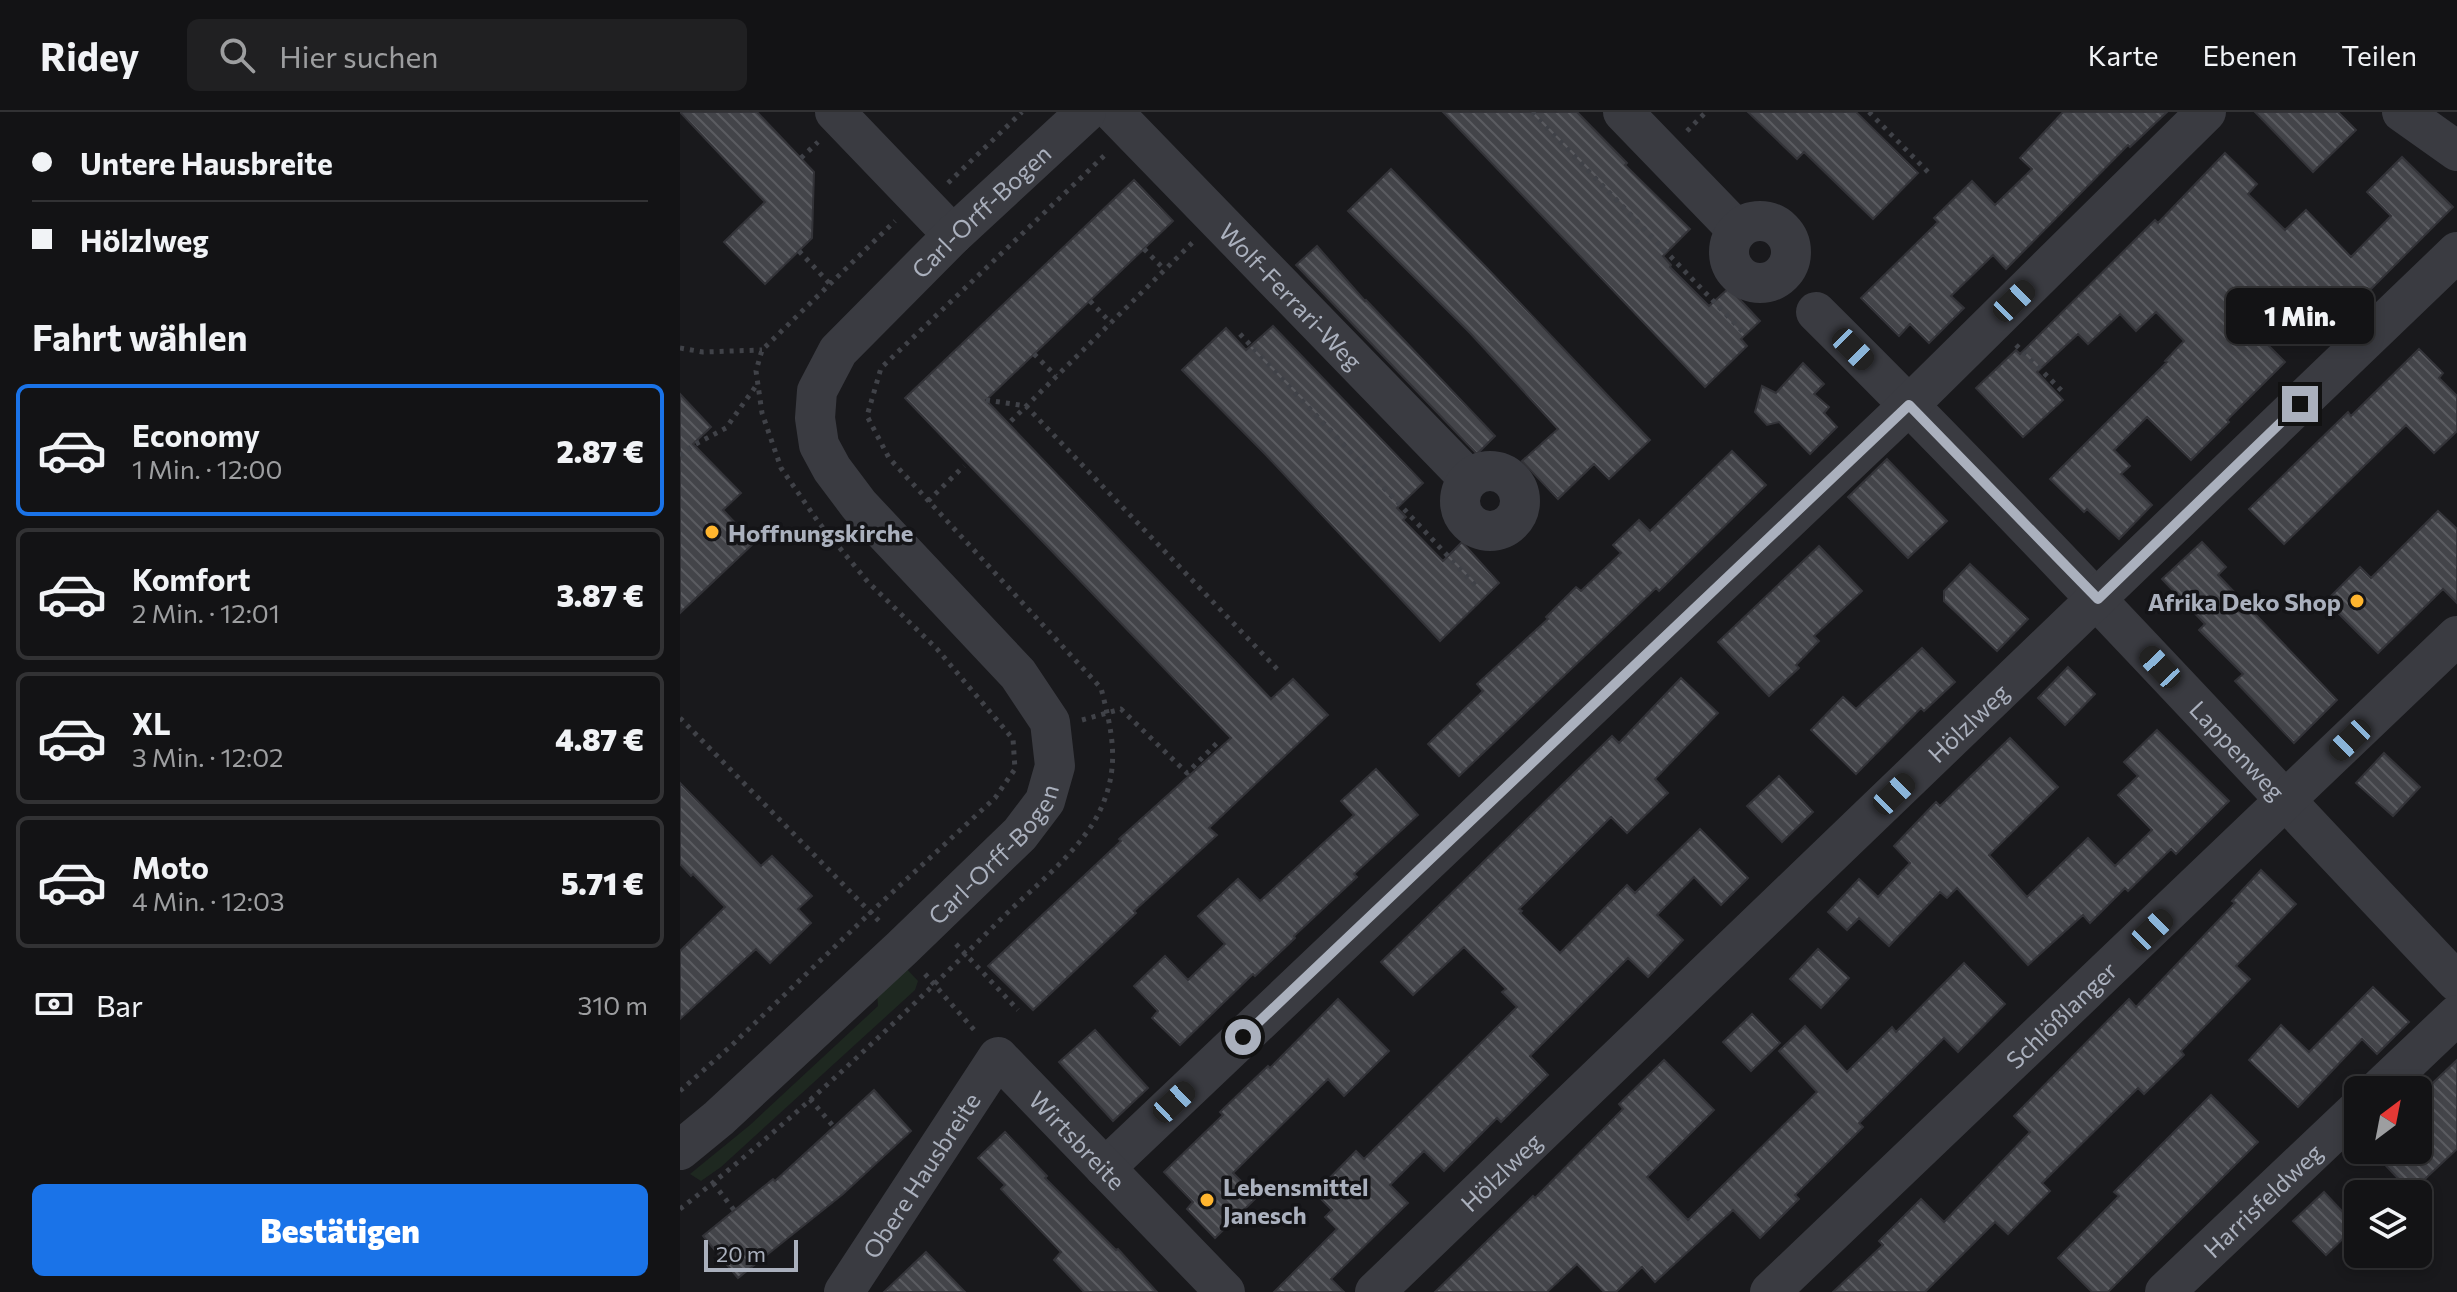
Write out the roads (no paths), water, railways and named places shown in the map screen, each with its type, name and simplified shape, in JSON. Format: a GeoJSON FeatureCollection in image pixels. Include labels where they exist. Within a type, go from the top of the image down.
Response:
{"type":"FeatureCollection","features":[{"type":"Feature","properties":{"kind":"street","name":"Carl-Orff-Bogen"},"geometry":{"type":"LineString","coordinates":[[680,1150],[719,1118],[1020,834],[1045,801],[1055,766],[1050,722],[1018,674],[859,505],[832,469],[819,445],[815,418],[817,391],[838,351],[953,235],[1086,112]]}},
{"type":"Feature","properties":{"kind":"street"},"geometry":{"type":"LineString","coordinates":[[1623,112],[1737,230]]}},
{"type":"Feature","properties":{"kind":"street"},"geometry":{"type":"LineString","coordinates":[[1105,1168],[1909,405],[2206,112]]}},
{"type":"Feature","properties":{"kind":"street"},"geometry":{"type":"LineString","coordinates":[[2402,112],[2457,151]]}},
{"type":"Feature","properties":{"kind":"street","name":"Wolf-Ferrari-Weg"},"geometry":{"type":"LineString","coordinates":[[1121,121],[1469,479]]}},
{"type":"Feature","properties":{"kind":"street"},"geometry":{"type":"LineString","coordinates":[[828,125],[924,206],[953,235]]}},
{"type":"Feature","properties":{"kind":"street","name":"Hölzlweg"},"geometry":{"type":"LineString","coordinates":[[1375,1292],[2457,252]]}},
{"type":"Feature","properties":{"kind":"street","name":"Lappenweg"},"geometry":{"type":"LineString","coordinates":[[1816,312],[2098,599],[2457,982]]}},
{"type":"Feature","properties":{"kind":"street","name":"Schlößlanger"},"geometry":{"type":"LineString","coordinates":[[1770,1292],[2457,636]]}},
{"type":"Feature","properties":{"kind":"street"},"geometry":{"type":"LineString","coordinates":[[2393,1076],[2457,1015]]}},
{"type":"Feature","properties":{"kind":"street","name":"Wirtsbreite"},"geometry":{"type":"LineString","coordinates":[[998,1057],[1225,1292]]}},
{"type":"Feature","properties":{"kind":"street","name":"Obere Hausbreite"},"geometry":{"type":"LineString","coordinates":[[844,1292],[998,1057]]}},
{"type":"Feature","properties":{"kind":"street","name":"Harrisfeldweg"},"geometry":{"type":"LineString","coordinates":[[2165,1292],[2344,1122]]}},
{"type":"Feature","properties":{"kind":"place","name":"Hoffnungskirche"},"geometry":{"type":"Point","coordinates":[712,532]}},
{"type":"Feature","properties":{"kind":"place","name":"Afrika Deko Shop"},"geometry":{"type":"Point","coordinates":[2357,601]}},
{"type":"Feature","properties":{"kind":"place","name":"Lebensmittel Janesch"},"geometry":{"type":"Point","coordinates":[1207,1200]}}]}
